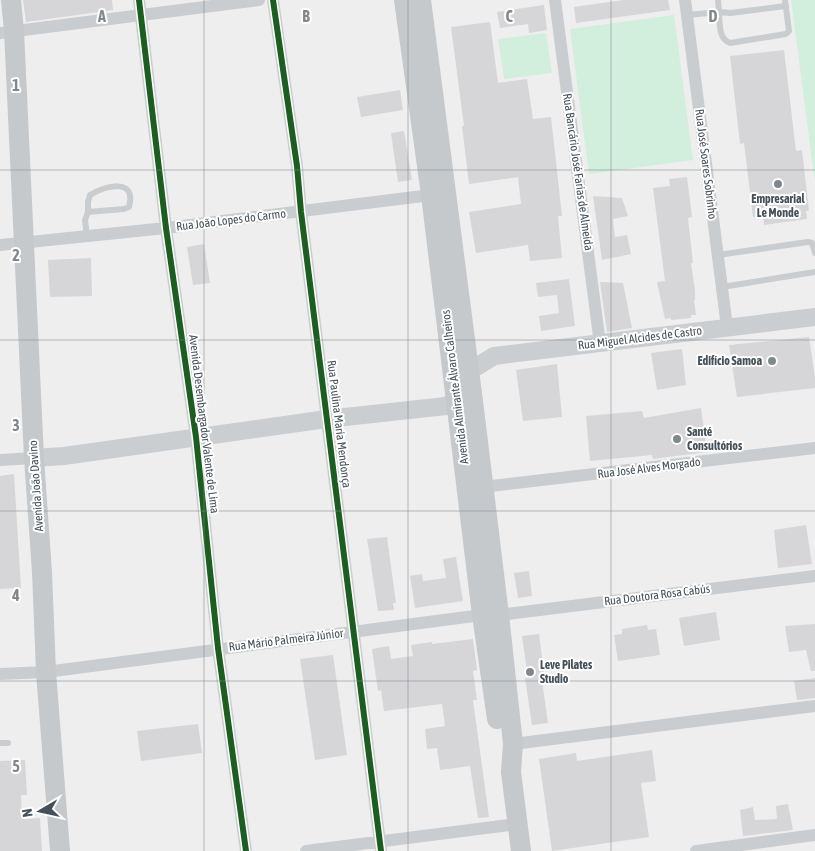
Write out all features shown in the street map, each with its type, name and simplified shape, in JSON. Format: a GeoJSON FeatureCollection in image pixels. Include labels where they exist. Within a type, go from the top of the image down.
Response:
{"type":"FeatureCollection","features":[{"type":"Feature","properties":{"kind":"main road","name":"Avenida João Davino"},"geometry":{"type":"LineString","coordinates":[[11,0],[7,32],[24,243],[46,672],[60,851]]}},
{"type":"Feature","properties":{"kind":"main road","name":"Avenida Almirante Álvaro Calheiros"},"geometry":{"type":"LineString","coordinates":[[404,0],[431,195],[456,400],[513,744],[511,772],[521,851]]}},
{"type":"Feature","properties":{"kind":"main road","name":"Avenida Almirante Álvaro Calheiros"},"geometry":{"type":"LineString","coordinates":[[421,0],[483,487],[501,744],[511,772]]}},
{"type":"Feature","properties":{"kind":"street","name":"Avenida Desembargador Valente de Lima"},"geometry":{"type":"LineString","coordinates":[[139,0],[166,228],[196,437],[218,648],[246,851]]}},
{"type":"Feature","properties":{"kind":"street"},"geometry":{"type":"LineString","coordinates":[[7,32],[259,0]]}},
{"type":"Feature","properties":{"kind":"street","name":"Rua Paulina Maria Mendonça"},"geometry":{"type":"LineString","coordinates":[[273,0],[297,166],[300,212],[380,846]]}},
{"type":"Feature","properties":{"kind":"street","name":"Rua Bancário José Farias de Almeida"},"geometry":{"type":"LineString","coordinates":[[555,0],[600,344]]}},
{"type":"Feature","properties":{"kind":"street","name":"Rua José Soares Sobrinho"},"geometry":{"type":"LineString","coordinates":[[685,0],[726,327]]}},
{"type":"Feature","properties":{"kind":"street","name":"Rua João Lopes do Carmo"},"geometry":{"type":"LineString","coordinates":[[0,245],[166,228],[431,195]]}},
{"type":"Feature","properties":{"kind":"street","name":"Rua Miguel Alcides de Castro"},"geometry":{"type":"LineString","coordinates":[[468,372],[494,356],[815,317]]}},
{"type":"Feature","properties":{"kind":"street"},"geometry":{"type":"LineString","coordinates":[[0,460],[64,456],[327,419],[446,406],[456,400],[468,372]]}},
{"type":"Feature","properties":{"kind":"street","name":"Rua José Alves Morgado"},"geometry":{"type":"LineString","coordinates":[[483,487],[815,448]]}},
{"type":"Feature","properties":{"kind":"street","name":"Rua Doutora Rosa Cabús"},"geometry":{"type":"LineString","coordinates":[[491,615],[815,576]]}},
{"type":"Feature","properties":{"kind":"street","name":"Rua Mário Palmeira Júnior"},"geometry":{"type":"LineString","coordinates":[[0,674],[46,672],[218,648],[491,615]]}},
{"type":"Feature","properties":{"kind":"street"},"geometry":{"type":"LineString","coordinates":[[513,744],[815,706]]}},
{"type":"Feature","properties":{"kind":"street"},"geometry":{"type":"LineString","coordinates":[[306,851],[380,846],[518,824]]}},
{"type":"Feature","properties":{"kind":"street"},"geometry":{"type":"LineString","coordinates":[[696,851],[815,835]]}},
{"type":"Feature","properties":{"kind":"lane"},"geometry":{"type":"LineString","coordinates":[[687,15],[719,12],[731,13],[786,3],[789,31],[788,33],[730,43],[725,41],[722,38],[719,12],[718,0]]}},
{"type":"Feature","properties":{"kind":"lane"},"geometry":{"type":"LineString","coordinates":[[87,237],[85,220],[90,195],[101,189],[119,186],[124,187],[129,192],[129,207],[88,212]]}},
{"type":"Feature","properties":{"kind":"lane"},"geometry":{"type":"LineString","coordinates":[[718,255],[808,242],[814,246],[815,253]]}},
{"type":"Feature","properties":{"kind":"lane"},"geometry":{"type":"LineString","coordinates":[[722,287],[815,272]]}},
{"type":"Feature","properties":{"kind":"lane"},"geometry":{"type":"LineString","coordinates":[[0,743],[8,743]]}},
{"type":"Feature","properties":{"kind":"green space"},"geometry":{"type":"Polygon","coordinates":[[[791,0],[815,0],[815,183],[791,0]]]}},
{"type":"Feature","properties":{"kind":"green space"},"geometry":{"type":"Polygon","coordinates":[[[674,15],[693,160],[589,174],[570,29],[674,15]]]}},
{"type":"Feature","properties":{"kind":"green space"},"geometry":{"type":"Polygon","coordinates":[[[546,33],[552,73],[504,79],[498,39],[546,33]]]}},
{"type":"Feature","properties":{"kind":"building"},"geometry":{"type":"Polygon","coordinates":[[[23,0],[112,0],[113,10],[26,22],[23,0]]]}},
{"type":"Feature","properties":{"kind":"building"},"geometry":{"type":"Polygon","coordinates":[[[623,0],[668,0],[670,10],[576,23],[574,7],[623,0]]]}},
{"type":"Feature","properties":{"kind":"building"},"geometry":{"type":"Polygon","coordinates":[[[544,5],[547,30],[529,33],[528,24],[500,28],[497,12],[544,5]]]}},
{"type":"Feature","properties":{"kind":"building"},"geometry":{"type":"Polygon","coordinates":[[[490,22],[498,83],[527,79],[533,119],[551,117],[562,216],[558,216],[562,258],[530,261],[528,245],[476,253],[469,212],[521,204],[518,177],[469,184],[462,126],[464,126],[451,27],[490,22]]]}},
{"type":"Feature","properties":{"kind":"building"},"geometry":{"type":"Polygon","coordinates":[[[784,50],[796,151],[802,150],[809,211],[806,211],[807,219],[764,225],[763,216],[753,217],[744,143],[740,144],[730,56],[784,50]]]}},
{"type":"Feature","properties":{"kind":"building"},"geometry":{"type":"Polygon","coordinates":[[[400,90],[403,110],[361,117],[357,97],[400,90]]]}},
{"type":"Feature","properties":{"kind":"building"},"geometry":{"type":"Polygon","coordinates":[[[404,131],[412,180],[398,182],[391,133],[404,131]]]}},
{"type":"Feature","properties":{"kind":"building"},"geometry":{"type":"Polygon","coordinates":[[[687,177],[692,217],[688,218],[696,315],[691,315],[691,318],[671,320],[671,318],[665,319],[657,282],[665,281],[653,188],[670,186],[669,179],[687,177]]]}},
{"type":"Feature","properties":{"kind":"building"},"geometry":{"type":"Polygon","coordinates":[[[593,196],[622,198],[628,216],[613,219],[615,237],[627,235],[631,254],[602,260],[593,196]]]}},
{"type":"Feature","properties":{"kind":"building"},"geometry":{"type":"Polygon","coordinates":[[[204,244],[210,283],[193,285],[187,247],[204,244]]]}},
{"type":"Feature","properties":{"kind":"building"},"geometry":{"type":"Polygon","coordinates":[[[91,258],[92,296],[50,297],[48,260],[91,258]]]}},
{"type":"Feature","properties":{"kind":"building"},"geometry":{"type":"Polygon","coordinates":[[[569,279],[575,326],[541,331],[539,316],[559,313],[557,295],[538,297],[536,283],[569,279]]]}},
{"type":"Feature","properties":{"kind":"building"},"geometry":{"type":"Polygon","coordinates":[[[600,282],[623,283],[632,328],[607,332],[600,282]]]}},
{"type":"Feature","properties":{"kind":"building","name":"Edifício Samoa"},"geometry":{"type":"Polygon","coordinates":[[[809,337],[815,388],[737,397],[729,345],[809,337]]]}},
{"type":"Feature","properties":{"kind":"building"},"geometry":{"type":"Polygon","coordinates":[[[682,349],[686,385],[657,390],[651,353],[682,349]]]}},
{"type":"Feature","properties":{"kind":"building"},"geometry":{"type":"Polygon","coordinates":[[[557,364],[562,417],[523,421],[516,370],[557,364]]]}},
{"type":"Feature","properties":{"kind":"building"},"geometry":{"type":"Polygon","coordinates":[[[701,408],[707,452],[653,459],[652,455],[590,461],[586,416],[642,411],[644,418],[701,408]]]}},
{"type":"Feature","properties":{"kind":"building"},"geometry":{"type":"Polygon","coordinates":[[[14,474],[21,588],[0,589],[0,476],[14,474]]]}},
{"type":"Feature","properties":{"kind":"building"},"geometry":{"type":"Polygon","coordinates":[[[806,525],[812,564],[778,568],[774,530],[806,525]]]}},
{"type":"Feature","properties":{"kind":"building"},"geometry":{"type":"Polygon","coordinates":[[[387,537],[396,603],[393,603],[394,610],[378,611],[367,539],[387,537]]]}},
{"type":"Feature","properties":{"kind":"building"},"geometry":{"type":"Polygon","coordinates":[[[456,557],[463,601],[415,608],[410,576],[422,574],[423,581],[446,578],[443,559],[456,557]]]}},
{"type":"Feature","properties":{"kind":"building"},"geometry":{"type":"Polygon","coordinates":[[[529,571],[532,596],[518,598],[514,573],[529,571]]]}},
{"type":"Feature","properties":{"kind":"building"},"geometry":{"type":"Polygon","coordinates":[[[716,612],[720,640],[684,646],[679,618],[716,612]]]}},
{"type":"Feature","properties":{"kind":"building"},"geometry":{"type":"Polygon","coordinates":[[[815,624],[815,671],[811,671],[806,650],[789,652],[785,626],[815,624]]]}},
{"type":"Feature","properties":{"kind":"building"},"geometry":{"type":"Polygon","coordinates":[[[647,625],[648,630],[656,629],[660,655],[618,661],[614,635],[622,634],[622,629],[647,625]]]}},
{"type":"Feature","properties":{"kind":"building"},"geometry":{"type":"Polygon","coordinates":[[[539,634],[544,673],[541,674],[548,723],[532,725],[525,678],[528,678],[522,636],[539,634]]]}},
{"type":"Feature","properties":{"kind":"building"},"geometry":{"type":"Polygon","coordinates":[[[473,639],[477,670],[473,671],[477,700],[473,700],[489,817],[478,818],[470,766],[440,770],[437,748],[427,749],[425,729],[445,726],[442,704],[384,711],[381,690],[378,691],[372,649],[389,646],[391,659],[413,656],[411,645],[473,639]]]}},
{"type":"Feature","properties":{"kind":"building"},"geometry":{"type":"Polygon","coordinates":[[[333,655],[347,755],[315,760],[300,659],[333,655]]]}},
{"type":"Feature","properties":{"kind":"building"},"geometry":{"type":"Polygon","coordinates":[[[815,678],[815,698],[797,700],[794,681],[815,678]]]}},
{"type":"Feature","properties":{"kind":"building"},"geometry":{"type":"Polygon","coordinates":[[[198,724],[202,753],[141,761],[137,731],[198,724]]]}},
{"type":"Feature","properties":{"kind":"building"},"geometry":{"type":"Polygon","coordinates":[[[652,750],[656,781],[641,783],[649,837],[552,851],[539,759],[576,753],[577,761],[652,750]]]}},
{"type":"Feature","properties":{"kind":"building"},"geometry":{"type":"Polygon","coordinates":[[[25,760],[27,795],[21,795],[22,819],[40,818],[42,851],[0,851],[0,761],[25,760]]]}},
{"type":"Feature","properties":{"kind":"building"},"geometry":{"type":"Polygon","coordinates":[[[788,804],[793,830],[743,836],[740,810],[753,807],[755,820],[777,819],[776,806],[788,804]]]}},
{"type":"Feature","properties":{"kind":"cycle path"},"geometry":{"type":"LineString","coordinates":[[139,0],[166,228],[196,437],[218,648],[246,851]]}},
{"type":"Feature","properties":{"kind":"cycle path"},"geometry":{"type":"LineString","coordinates":[[273,0],[297,166],[301,212],[381,851]]}},
{"type":"Feature","properties":{"kind":"place","name":"Empresarial Le Monde"},"geometry":{"type":"Point","coordinates":[778,184]}},
{"type":"Feature","properties":{"kind":"place","name":"Edifício Samoa"},"geometry":{"type":"Point","coordinates":[772,361]}},
{"type":"Feature","properties":{"kind":"place","name":"Santé Consultórios"},"geometry":{"type":"Point","coordinates":[677,439]}},
{"type":"Feature","properties":{"kind":"place","name":"Leve Pilates Studio"},"geometry":{"type":"Point","coordinates":[530,672]}}]}
